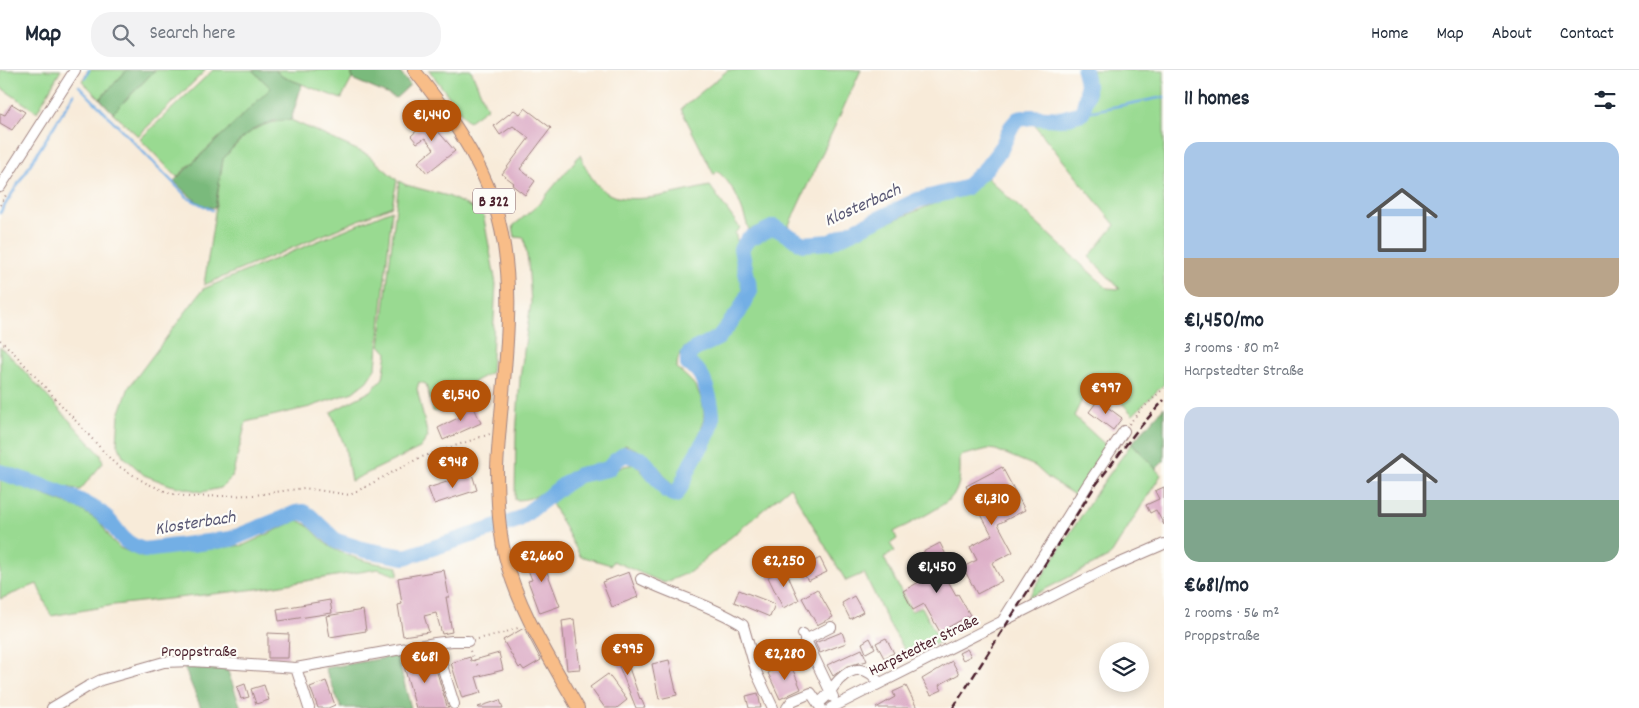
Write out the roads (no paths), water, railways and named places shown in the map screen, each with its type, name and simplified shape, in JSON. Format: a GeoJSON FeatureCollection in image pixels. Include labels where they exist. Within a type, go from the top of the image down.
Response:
{"type":"FeatureCollection","features":[{"type":"Feature","properties":{"kind":"main road","name":"B 322"},"geometry":{"type":"LineString","coordinates":[[414,70],[468,145],[485,180],[498,214],[505,255],[509,299],[497,468],[501,534],[511,576],[521,601],[577,708]]}},
{"type":"Feature","properties":{"kind":"street"},"geometry":{"type":"LineString","coordinates":[[0,188],[75,70]]}},
{"type":"Feature","properties":{"kind":"street"},"geometry":{"type":"LineString","coordinates":[[1002,622],[1088,484],[1124,431]]}},
{"type":"Feature","properties":{"kind":"street","name":"Harpstedter Straße"},"geometry":{"type":"LineString","coordinates":[[834,706],[1104,570],[1164,544]]}},
{"type":"Feature","properties":{"kind":"street"},"geometry":{"type":"LineString","coordinates":[[641,579],[727,615],[743,625],[757,674],[773,708]]}},
{"type":"Feature","properties":{"kind":"street"},"geometry":{"type":"LineString","coordinates":[[831,627],[804,637],[831,692],[834,706]]}},
{"type":"Feature","properties":{"kind":"street","name":"Proppstraße"},"geometry":{"type":"LineString","coordinates":[[52,708],[101,680],[164,662],[192,661],[296,668],[452,641],[468,641]]}},
{"type":"Feature","properties":{"kind":"street"},"geometry":{"type":"LineString","coordinates":[[435,644],[454,704]]}},
{"type":"Feature","properties":{"kind":"street"},"geometry":{"type":"LineString","coordinates":[[296,668],[309,708]]}},
{"type":"Feature","properties":{"kind":"street"},"geometry":{"type":"LineString","coordinates":[[787,708],[792,701],[810,693],[820,706],[840,679],[856,670],[868,671],[879,683]]}},
{"type":"Feature","properties":{"kind":"waterway"},"geometry":{"type":"LineString","coordinates":[[85,78],[89,70]]}},
{"type":"Feature","properties":{"kind":"waterway","name":"Klosterbach"},"geometry":{"type":"LineString","coordinates":[[0,472],[91,506],[101,513],[128,543],[144,550],[231,539],[296,513],[303,512],[310,516],[336,541],[365,550],[405,557],[518,520],[566,483],[579,475],[608,469],[625,454],[643,460],[667,491],[676,495],[707,435],[712,420],[711,405],[706,389],[697,370],[688,364],[688,355],[695,349],[718,338],[739,312],[750,291],[741,249],[748,239],[774,227],[803,244],[830,242],[918,200],[965,188],[986,168],[1001,149],[1011,127],[1018,119],[1031,117],[1061,119],[1082,113],[1087,92],[1084,70]]}},
{"type":"Feature","properties":{"kind":"waterway"},"geometry":{"type":"LineString","coordinates":[[79,86],[188,198],[212,210]]}},
{"type":"Feature","properties":{"kind":"waterway"},"geometry":{"type":"LineString","coordinates":[[0,213],[74,94]]}},
{"type":"Feature","properties":{"kind":"waterway"},"geometry":{"type":"LineString","coordinates":[[1082,113],[1164,97]]}},
{"type":"Feature","properties":{"kind":"railway"},"geometry":{"type":"LineString","coordinates":[[953,708],[1095,486],[1135,433],[1164,400]]}}]}
